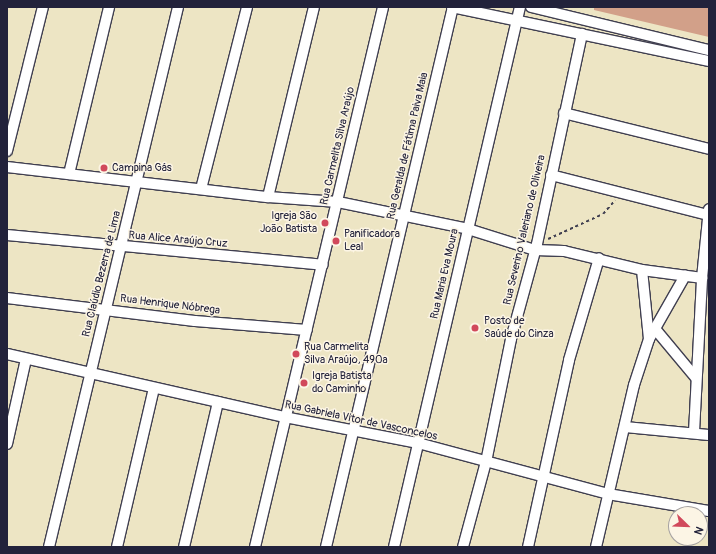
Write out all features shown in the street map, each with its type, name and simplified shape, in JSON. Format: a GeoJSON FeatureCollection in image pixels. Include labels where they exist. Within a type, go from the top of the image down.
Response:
{"type":"FeatureCollection","features":[{"type":"Feature","properties":{"kind":"street"},"geometry":{"type":"LineString","coordinates":[[7,151],[43,7]]}},
{"type":"Feature","properties":{"kind":"street"},"geometry":{"type":"LineString","coordinates":[[69,174],[109,7]]}},
{"type":"Feature","properties":{"kind":"street","name":"Rua Claúdio Bezerra de Lima"},"geometry":{"type":"LineString","coordinates":[[49,547],[89,374],[178,7]]}},
{"type":"Feature","properties":{"kind":"street"},"geometry":{"type":"LineString","coordinates":[[201,189],[247,7]]}},
{"type":"Feature","properties":{"kind":"street"},"geometry":{"type":"LineString","coordinates":[[268,197],[314,7]]}},
{"type":"Feature","properties":{"kind":"street","name":"Rua Carmelita Silva Araújo"},"geometry":{"type":"LineString","coordinates":[[255,547],[285,417],[308,330],[383,7]]}},
{"type":"Feature","properties":{"kind":"street"},"geometry":{"type":"LineString","coordinates":[[453,7],[709,61]]}},
{"type":"Feature","properties":{"kind":"street","name":"Rua Geralda de Fátima Paiva Maia"},"geometry":{"type":"LineString","coordinates":[[326,547],[453,7]]}},
{"type":"Feature","properties":{"kind":"street","name":"Rua Maria Eva Moura"},"geometry":{"type":"LineString","coordinates":[[394,547],[520,7]]}},
{"type":"Feature","properties":{"kind":"street"},"geometry":{"type":"LineString","coordinates":[[531,7],[709,50]]}},
{"type":"Feature","properties":{"kind":"street","name":"Rua Severino Valeriano de Oliveira"},"geometry":{"type":"LineString","coordinates":[[463,547],[486,462],[511,339],[536,247],[582,34]]}},
{"type":"Feature","properties":{"kind":"street"},"geometry":{"type":"LineString","coordinates":[[564,112],[709,149]]}},
{"type":"Feature","properties":{"kind":"street"},"geometry":{"type":"LineString","coordinates":[[7,167],[268,197],[338,202],[468,229],[536,247],[598,258],[642,270],[702,278]]}},
{"type":"Feature","properties":{"kind":"street"},"geometry":{"type":"LineString","coordinates":[[551,175],[621,193],[709,212],[702,278],[694,432]]}},
{"type":"Feature","properties":{"kind":"street","name":"Rua Alice Araújo Cruz"},"geometry":{"type":"LineString","coordinates":[[7,235],[323,265]]}},
{"type":"Feature","properties":{"kind":"street"},"geometry":{"type":"LineString","coordinates":[[528,547],[569,360],[598,258]]}},
{"type":"Feature","properties":{"kind":"street"},"geometry":{"type":"LineString","coordinates":[[642,270],[649,339]]}},
{"type":"Feature","properties":{"kind":"street"},"geometry":{"type":"LineString","coordinates":[[596,547],[634,385],[649,339],[656,330],[685,276]]}},
{"type":"Feature","properties":{"kind":"street","name":"Rua Henrique Nóbrega"},"geometry":{"type":"LineString","coordinates":[[7,298],[195,321],[308,330]]}},
{"type":"Feature","properties":{"kind":"street"},"geometry":{"type":"LineString","coordinates":[[656,330],[696,378]]}},
{"type":"Feature","properties":{"kind":"street","name":"Rua Gabriela Vitor de Vasconcelos"},"geometry":{"type":"LineString","coordinates":[[7,354],[89,374],[285,417],[418,443],[544,479],[608,494],[709,511]]}},
{"type":"Feature","properties":{"kind":"street"},"geometry":{"type":"LineString","coordinates":[[7,444],[26,359]]}},
{"type":"Feature","properties":{"kind":"street"},"geometry":{"type":"LineString","coordinates":[[117,547],[154,388]]}},
{"type":"Feature","properties":{"kind":"street"},"geometry":{"type":"LineString","coordinates":[[184,547],[218,402]]}},
{"type":"Feature","properties":{"kind":"street"},"geometry":{"type":"LineString","coordinates":[[625,427],[694,432],[709,435]]}},
{"type":"Feature","properties":{"kind":"path"},"geometry":{"type":"LineString","coordinates":[[536,247],[603,214],[621,193]]}},
{"type":"Feature","properties":{"kind":"building"},"geometry":{"type":"Polygon","coordinates":[[[594,7],[709,7],[709,37],[594,10],[594,7]]]}},
{"type":"Feature","properties":{"kind":"place","name":"Campina Gás"},"geometry":{"type":"Point","coordinates":[104,168]}},
{"type":"Feature","properties":{"kind":"place","name":"Igreja São João Batista"},"geometry":{"type":"Point","coordinates":[325,223]}},
{"type":"Feature","properties":{"kind":"place","name":"Panificadora Leal"},"geometry":{"type":"Point","coordinates":[336,241]}},
{"type":"Feature","properties":{"kind":"place","name":"Posto de Saúde do Cinza"},"geometry":{"type":"Point","coordinates":[475,328]}},
{"type":"Feature","properties":{"kind":"place","name":"Rua Carmelita Silva Araújo, 490a"},"geometry":{"type":"Point","coordinates":[296,354]}},
{"type":"Feature","properties":{"kind":"place","name":"Igreja Batista do Caminho"},"geometry":{"type":"Point","coordinates":[304,383]}}]}
